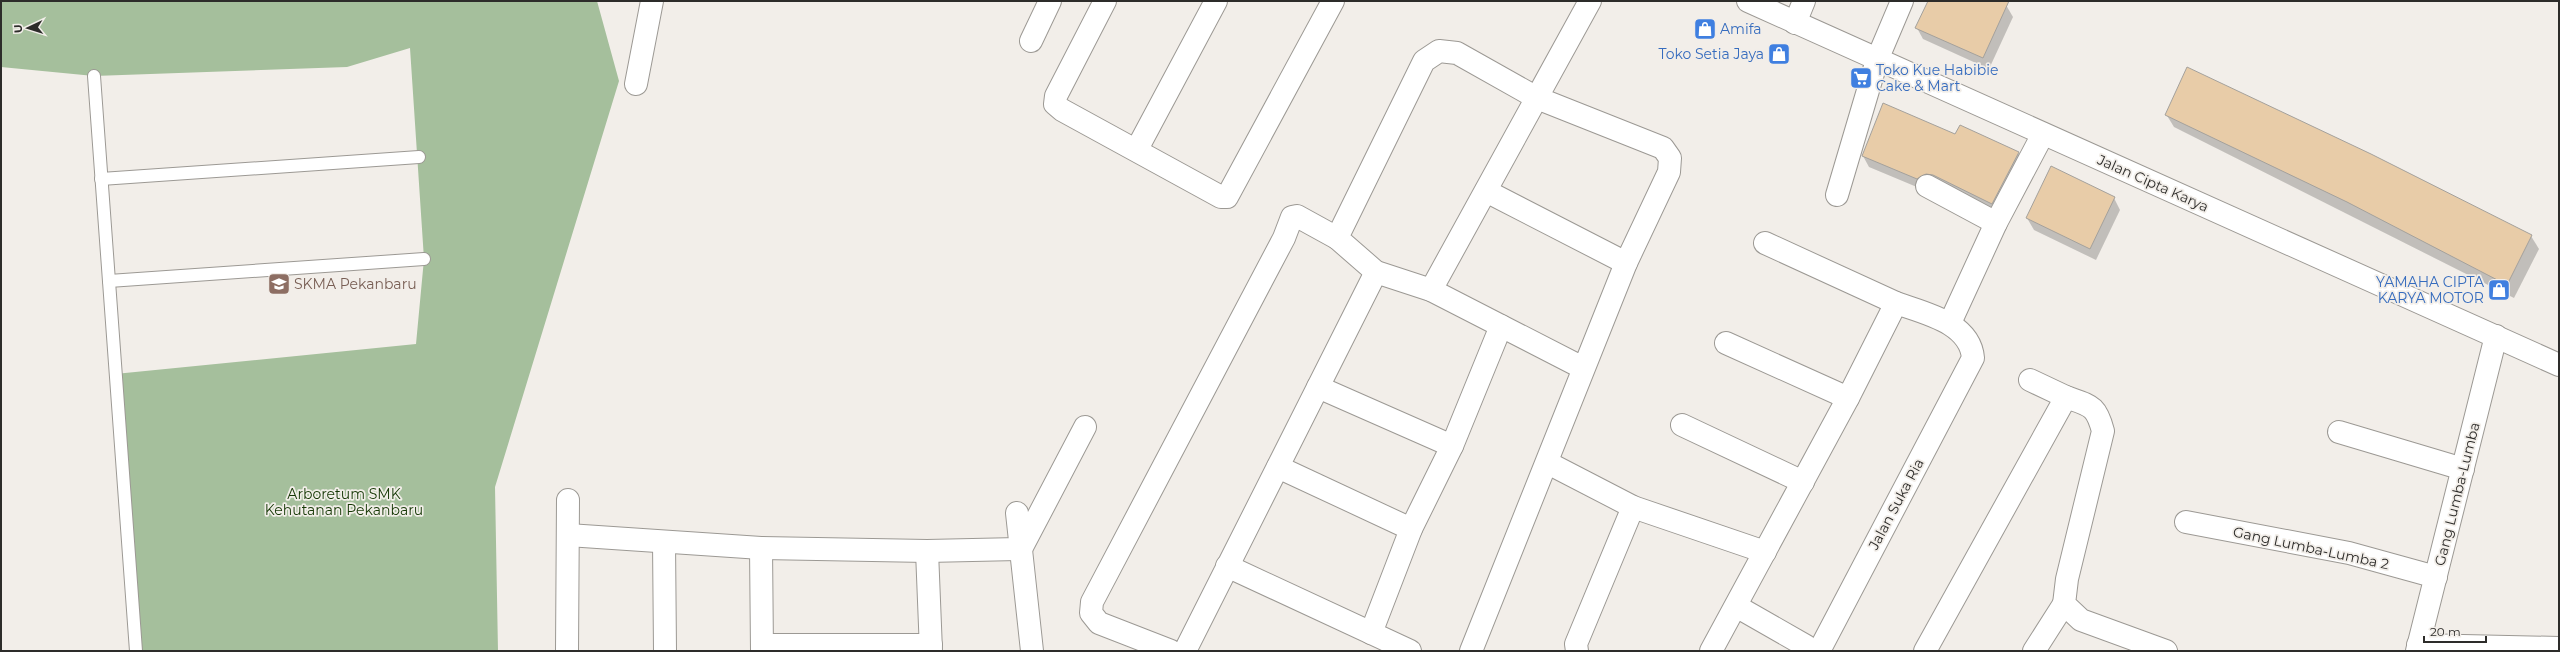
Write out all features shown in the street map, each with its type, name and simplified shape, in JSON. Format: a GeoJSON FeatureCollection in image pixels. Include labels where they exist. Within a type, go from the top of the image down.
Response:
{"type":"FeatureCollection","features":[{"type":"Feature","properties":{"kind":"street"},"geometry":{"type":"LineString","coordinates":[[636,84],[652,1]]}},
{"type":"Feature","properties":{"kind":"street"},"geometry":{"type":"LineString","coordinates":[[1031,41],[1050,1]]}},
{"type":"Feature","properties":{"kind":"street"},"geometry":{"type":"LineString","coordinates":[[1105,1],[1056,96],[1055,104],[1062,110],[1137,149],[1221,197],[1227,197],[1333,1]]}},
{"type":"Feature","properties":{"kind":"street"},"geometry":{"type":"LineString","coordinates":[[1137,149],[1216,1]]}},
{"type":"Feature","properties":{"kind":"street"},"geometry":{"type":"LineString","coordinates":[[1431,290],[1590,1]]}},
{"type":"Feature","properties":{"kind":"street","name":"Jalan Cipta Karya"},"geometry":{"type":"LineString","coordinates":[[1748,1],[2559,364]]}},
{"type":"Feature","properties":{"kind":"street"},"geometry":{"type":"LineString","coordinates":[[1795,23],[1804,1]]}},
{"type":"Feature","properties":{"kind":"street"},"geometry":{"type":"LineString","coordinates":[[1837,196],[1877,60],[1902,1]]}},
{"type":"Feature","properties":{"kind":"street"},"geometry":{"type":"LineString","coordinates":[[1337,238],[1424,61],[1439,51],[1457,53],[1537,98],[1663,148],[1670,158],[1669,172],[1626,263],[1583,368],[1548,463],[1471,651]]}},
{"type":"Feature","properties":{"kind":"street"},"geometry":{"type":"LineString","coordinates":[[1765,243],[1896,303],[1950,323],[1996,223],[2043,134]]}},
{"type":"Feature","properties":{"kind":"street"},"geometry":{"type":"LineString","coordinates":[[1927,186],[1996,223]]}},
{"type":"Feature","properties":{"kind":"street"},"geometry":{"type":"LineString","coordinates":[[1486,191],[1626,263]]}},
{"type":"Feature","properties":{"kind":"street"},"geometry":{"type":"LineString","coordinates":[[1171,651],[1099,623],[1091,613],[1092,602],[1284,238],[1292,217],[1297,216],[1337,238],[1376,272],[1431,290],[1583,368]]}},
{"type":"Feature","properties":{"kind":"street"},"geometry":{"type":"LineString","coordinates":[[1184,651],[1376,272]]}},
{"type":"Feature","properties":{"kind":"street"},"geometry":{"type":"LineString","coordinates":[[1711,651],[1848,398],[1896,303]]}},
{"type":"Feature","properties":{"kind":"street","name":"Jalan Suka Ria"},"geometry":{"type":"LineString","coordinates":[[1812,649],[1973,358],[1970,344],[1950,323]]}},
{"type":"Feature","properties":{"kind":"street"},"geometry":{"type":"LineString","coordinates":[[1371,633],[1411,529],[1452,446],[1501,326]]}},
{"type":"Feature","properties":{"kind":"street","name":"Gang Lumba-Lumba"},"geometry":{"type":"LineString","coordinates":[[2418,648],[2496,336]]}},
{"type":"Feature","properties":{"kind":"street"},"geometry":{"type":"LineString","coordinates":[[1726,343],[1848,398]]}},
{"type":"Feature","properties":{"kind":"street"},"geometry":{"type":"LineString","coordinates":[[2030,380],[2066,397],[2087,404],[2098,413],[2103,431],[2067,579],[2064,604],[2034,651]]}},
{"type":"Feature","properties":{"kind":"street"},"geometry":{"type":"LineString","coordinates":[[1318,387],[1452,446]]}},
{"type":"Feature","properties":{"kind":"street"},"geometry":{"type":"LineString","coordinates":[[1925,651],[2066,397]]}},
{"type":"Feature","properties":{"kind":"street"},"geometry":{"type":"LineString","coordinates":[[1682,425],[1803,482]]}},
{"type":"Feature","properties":{"kind":"street"},"geometry":{"type":"LineString","coordinates":[[1021,549],[1085,426]]}},
{"type":"Feature","properties":{"kind":"street"},"geometry":{"type":"LineString","coordinates":[[2339,432],[2463,469]]}},
{"type":"Feature","properties":{"kind":"street"},"geometry":{"type":"LineString","coordinates":[[1548,463],[1633,507],[1765,552]]}},
{"type":"Feature","properties":{"kind":"street"},"geometry":{"type":"LineString","coordinates":[[1278,467],[1411,529]]}},
{"type":"Feature","properties":{"kind":"street"},"geometry":{"type":"LineString","coordinates":[[567,651],[568,500]]}},
{"type":"Feature","properties":{"kind":"street"},"geometry":{"type":"LineString","coordinates":[[1577,651],[1576,644],[1633,507]]}},
{"type":"Feature","properties":{"kind":"street"},"geometry":{"type":"LineString","coordinates":[[1017,513],[1032,651]]}},
{"type":"Feature","properties":{"kind":"street","name":"Gang Lumba-Lumba 2"},"geometry":{"type":"LineString","coordinates":[[2186,522],[2349,553],[2436,577]]}},
{"type":"Feature","properties":{"kind":"street"},"geometry":{"type":"LineString","coordinates":[[568,535],[761,548],[927,551],[1021,549]]}},
{"type":"Feature","properties":{"kind":"street"},"geometry":{"type":"LineString","coordinates":[[664,542],[665,651]]}},
{"type":"Feature","properties":{"kind":"street"},"geometry":{"type":"LineString","coordinates":[[761,548],[762,648],[931,648],[927,551]]}},
{"type":"Feature","properties":{"kind":"street"},"geometry":{"type":"LineString","coordinates":[[1227,566],[1410,651]]}},
{"type":"Feature","properties":{"kind":"street"},"geometry":{"type":"LineString","coordinates":[[2064,604],[2081,620],[2166,651]]}},
{"type":"Feature","properties":{"kind":"street"},"geometry":{"type":"LineString","coordinates":[[1736,606],[1812,649]]}},
{"type":"Feature","properties":{"kind":"street"},"geometry":{"type":"LineString","coordinates":[[2418,648],[2559,648]]}},
{"type":"Feature","properties":{"kind":"lane"},"geometry":{"type":"LineString","coordinates":[[94,76],[136,651]]}},
{"type":"Feature","properties":{"kind":"lane"},"geometry":{"type":"LineString","coordinates":[[101,179],[419,157]]}},
{"type":"Feature","properties":{"kind":"lane"},"geometry":{"type":"LineString","coordinates":[[109,281],[424,259]]}},
{"type":"Feature","properties":{"kind":"green space","name":"Arboretum SMK Kehutanan Pekanbaru"},"geometry":{"type":"Polygon","coordinates":[[[1,1],[597,1],[619,81],[495,487],[498,651],[136,651],[115,374],[416,344],[424,259],[410,48],[347,67],[94,76],[1,67],[1,1]]]}},
{"type":"Feature","properties":{"kind":"building"},"geometry":{"type":"Polygon","coordinates":[[[1928,1],[2009,1],[1983,58],[1915,28],[1928,1]]]}},
{"type":"Feature","properties":{"kind":"building"},"geometry":{"type":"Polygon","coordinates":[[[2187,67],[2371,154],[2532,235],[2507,285],[2347,202],[2165,115],[2187,67]]]}},
{"type":"Feature","properties":{"kind":"building"},"geometry":{"type":"Polygon","coordinates":[[[1883,103],[1955,134],[1960,125],[2019,152],[1992,204],[1933,175],[1926,174],[1917,179],[1862,156],[1883,103]]]}},
{"type":"Feature","properties":{"kind":"building"},"geometry":{"type":"Polygon","coordinates":[[[2051,166],[2115,197],[2090,249],[2026,218],[2051,166]]]}},
{"type":"Feature","properties":{"kind":"place","name":"Amifa"},"geometry":{"type":"Point","coordinates":[1705,29]}},
{"type":"Feature","properties":{"kind":"place","name":"Toko Setia Jaya"},"geometry":{"type":"Point","coordinates":[1779,54]}},
{"type":"Feature","properties":{"kind":"place","name":"Toko Kue Habibie Cake & Mart"},"geometry":{"type":"Point","coordinates":[1861,78]}},
{"type":"Feature","properties":{"kind":"place","name":"SKMA Pekanbaru"},"geometry":{"type":"Point","coordinates":[279,284]}},
{"type":"Feature","properties":{"kind":"place","name":"YAMAHA CIPTA KARYA MOTOR"},"geometry":{"type":"Point","coordinates":[2499,290]}}]}
